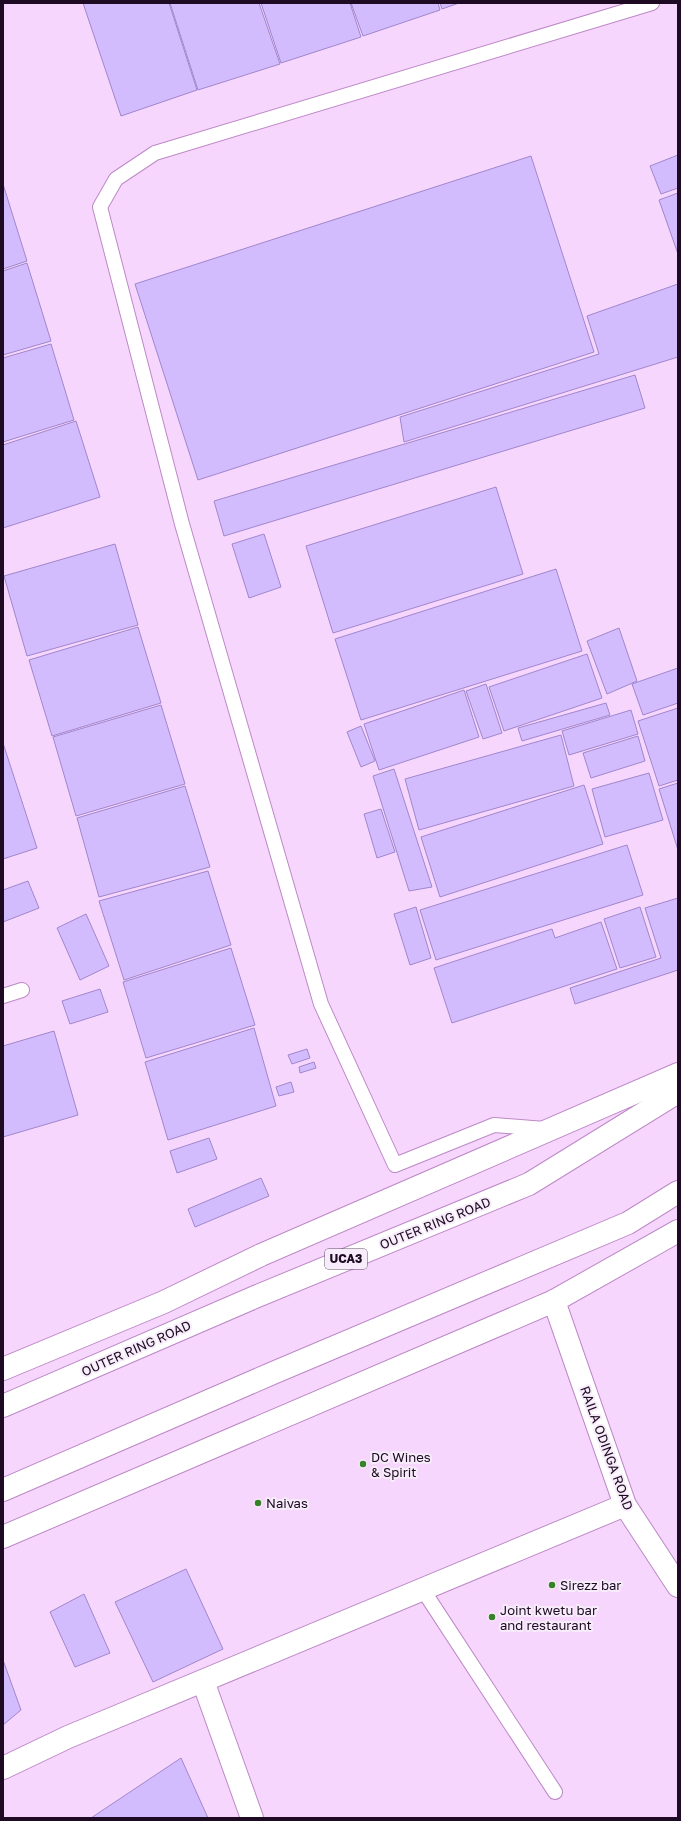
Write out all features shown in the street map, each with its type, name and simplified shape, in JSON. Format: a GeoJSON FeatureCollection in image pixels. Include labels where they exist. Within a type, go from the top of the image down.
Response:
{"type":"FeatureCollection","features":[{"type":"Feature","properties":{"kind":"main road"},"geometry":{"type":"LineString","coordinates":[[3,1369],[164,1302],[261,1255],[678,1074]]}},
{"type":"Feature","properties":{"kind":"main road","name":"OUTER RING ROAD"},"geometry":{"type":"LineString","coordinates":[[3,1406],[255,1297],[529,1184],[678,1092]]}},
{"type":"Feature","properties":{"kind":"main road"},"geometry":{"type":"LineString","coordinates":[[3,1490],[273,1373],[628,1224],[678,1192]]}},
{"type":"Feature","properties":{"kind":"main road"},"geometry":{"type":"LineString","coordinates":[[3,1537],[554,1301],[678,1231]]}},
{"type":"Feature","properties":{"kind":"main road","name":"RAILA ODINGA ROAD"},"geometry":{"type":"LineString","coordinates":[[554,1301],[626,1505],[678,1586]]}},
{"type":"Feature","properties":{"kind":"main road"},"geometry":{"type":"LineString","coordinates":[[3,1768],[68,1737],[626,1505]]}},
{"type":"Feature","properties":{"kind":"main road"},"geometry":{"type":"LineString","coordinates":[[203,1681],[252,1818]]}},
{"type":"Feature","properties":{"kind":"lane"},"geometry":{"type":"LineString","coordinates":[[549,1129],[494,1125],[395,1165],[321,1004],[182,524],[100,207],[116,179],[155,153],[652,3]]}},
{"type":"Feature","properties":{"kind":"lane"},"geometry":{"type":"LineString","coordinates":[[3,996],[22,990]]}},
{"type":"Feature","properties":{"kind":"lane"},"geometry":{"type":"LineString","coordinates":[[423,1590],[555,1792]]}},
{"type":"Feature","properties":{"kind":"building"},"geometry":{"type":"Polygon","coordinates":[[[83,3],[169,3],[197,90],[121,116],[83,3]]]}},
{"type":"Feature","properties":{"kind":"building"},"geometry":{"type":"Polygon","coordinates":[[[170,3],[259,3],[280,64],[198,90],[170,3]]]}},
{"type":"Feature","properties":{"kind":"building"},"geometry":{"type":"Polygon","coordinates":[[[261,3],[350,3],[361,37],[281,63],[261,3]]]}},
{"type":"Feature","properties":{"kind":"building"},"geometry":{"type":"Polygon","coordinates":[[[351,3],[438,3],[440,10],[363,36],[351,3]]]}},
{"type":"Feature","properties":{"kind":"building"},"geometry":{"type":"Polygon","coordinates":[[[440,3],[459,3],[442,9],[440,3]]]}},
{"type":"Feature","properties":{"kind":"building"},"geometry":{"type":"Polygon","coordinates":[[[678,155],[678,188],[661,194],[650,166],[678,155]]]}},
{"type":"Feature","properties":{"kind":"building"},"geometry":{"type":"Polygon","coordinates":[[[531,156],[594,352],[198,480],[135,284],[531,156]]]}},
{"type":"Feature","properties":{"kind":"building"},"geometry":{"type":"Polygon","coordinates":[[[3,184],[27,261],[3,269],[3,184]]]}},
{"type":"Feature","properties":{"kind":"building"},"geometry":{"type":"Polygon","coordinates":[[[678,193],[678,254],[659,200],[678,193]]]}},
{"type":"Feature","properties":{"kind":"building"},"geometry":{"type":"Polygon","coordinates":[[[27,263],[51,341],[3,355],[3,271],[27,263]]]}},
{"type":"Feature","properties":{"kind":"building"},"geometry":{"type":"Polygon","coordinates":[[[678,284],[678,357],[404,442],[400,417],[599,354],[587,316],[678,284]]]}},
{"type":"Feature","properties":{"kind":"building"},"geometry":{"type":"Polygon","coordinates":[[[51,344],[74,420],[3,442],[3,358],[51,344]]]}},
{"type":"Feature","properties":{"kind":"building"},"geometry":{"type":"Polygon","coordinates":[[[635,375],[645,408],[224,536],[214,501],[635,375]]]}},
{"type":"Feature","properties":{"kind":"building"},"geometry":{"type":"Polygon","coordinates":[[[76,421],[100,497],[3,528],[3,445],[76,421]]]}},
{"type":"Feature","properties":{"kind":"building"},"geometry":{"type":"Polygon","coordinates":[[[496,487],[523,574],[333,633],[306,546],[496,487]]]}},
{"type":"Feature","properties":{"kind":"building"},"geometry":{"type":"Polygon","coordinates":[[[264,534],[281,587],[249,598],[232,544],[264,534]]]}},
{"type":"Feature","properties":{"kind":"building"},"geometry":{"type":"Polygon","coordinates":[[[115,544],[138,625],[27,656],[4,576],[115,544]]]}},
{"type":"Feature","properties":{"kind":"building"},"geometry":{"type":"Polygon","coordinates":[[[556,569],[582,651],[361,720],[335,639],[556,569]]]}},
{"type":"Feature","properties":{"kind":"building"},"geometry":{"type":"Polygon","coordinates":[[[138,627],[161,703],[52,736],[29,660],[138,627]]]}},
{"type":"Feature","properties":{"kind":"building"},"geometry":{"type":"Polygon","coordinates":[[[619,628],[637,681],[607,694],[587,641],[619,628]]]}},
{"type":"Feature","properties":{"kind":"building"},"geometry":{"type":"Polygon","coordinates":[[[587,654],[602,698],[504,731],[489,687],[587,654]]]}},
{"type":"Feature","properties":{"kind":"building"},"geometry":{"type":"Polygon","coordinates":[[[678,668],[678,703],[643,715],[632,684],[678,668]]]}},
{"type":"Feature","properties":{"kind":"building"},"geometry":{"type":"Polygon","coordinates":[[[486,684],[502,733],[483,739],[466,691],[486,684]]]}},
{"type":"Feature","properties":{"kind":"building"},"geometry":{"type":"Polygon","coordinates":[[[464,690],[479,737],[379,770],[364,724],[464,690]]]}},
{"type":"Feature","properties":{"kind":"building"},"geometry":{"type":"Polygon","coordinates":[[[606,703],[610,715],[522,741],[518,728],[606,703]]]}},
{"type":"Feature","properties":{"kind":"building"},"geometry":{"type":"Polygon","coordinates":[[[161,705],[185,784],[76,816],[53,737],[161,705]]]}},
{"type":"Feature","properties":{"kind":"building"},"geometry":{"type":"Polygon","coordinates":[[[678,708],[678,780],[659,786],[638,721],[678,708]]]}},
{"type":"Feature","properties":{"kind":"building"},"geometry":{"type":"Polygon","coordinates":[[[631,710],[638,734],[569,755],[562,731],[631,710]]]}},
{"type":"Feature","properties":{"kind":"building"},"geometry":{"type":"Polygon","coordinates":[[[361,726],[375,761],[361,767],[347,732],[361,726]]]}},
{"type":"Feature","properties":{"kind":"building"},"geometry":{"type":"Polygon","coordinates":[[[561,735],[574,786],[419,830],[405,779],[561,735]]]}},
{"type":"Feature","properties":{"kind":"building"},"geometry":{"type":"Polygon","coordinates":[[[638,736],[645,761],[591,778],[583,753],[638,736]]]}},
{"type":"Feature","properties":{"kind":"building"},"geometry":{"type":"Polygon","coordinates":[[[3,743],[37,848],[3,859],[3,743]]]}},
{"type":"Feature","properties":{"kind":"building"},"geometry":{"type":"Polygon","coordinates":[[[394,769],[432,887],[409,891],[373,776],[394,769]]]}},
{"type":"Feature","properties":{"kind":"building"},"geometry":{"type":"Polygon","coordinates":[[[649,773],[663,820],[605,837],[592,789],[649,773]]]}},
{"type":"Feature","properties":{"kind":"building"},"geometry":{"type":"Polygon","coordinates":[[[678,783],[678,850],[659,789],[678,783]]]}},
{"type":"Feature","properties":{"kind":"building"},"geometry":{"type":"Polygon","coordinates":[[[584,785],[603,844],[440,897],[421,837],[584,785]]]}},
{"type":"Feature","properties":{"kind":"building"},"geometry":{"type":"Polygon","coordinates":[[[185,786],[210,867],[99,897],[77,818],[185,786]]]}},
{"type":"Feature","properties":{"kind":"building"},"geometry":{"type":"Polygon","coordinates":[[[381,809],[395,852],[377,858],[364,814],[381,809]]]}},
{"type":"Feature","properties":{"kind":"building"},"geometry":{"type":"Polygon","coordinates":[[[627,845],[643,895],[436,960],[420,910],[627,845]]]}},
{"type":"Feature","properties":{"kind":"building"},"geometry":{"type":"Polygon","coordinates":[[[208,871],[231,945],[124,980],[99,901],[208,871]]]}},
{"type":"Feature","properties":{"kind":"building"},"geometry":{"type":"Polygon","coordinates":[[[28,881],[39,908],[3,922],[3,890],[28,881]]]}},
{"type":"Feature","properties":{"kind":"building"},"geometry":{"type":"Polygon","coordinates":[[[678,898],[678,970],[575,1004],[570,988],[661,958],[645,908],[678,898]]]}},
{"type":"Feature","properties":{"kind":"building"},"geometry":{"type":"Polygon","coordinates":[[[416,907],[431,958],[410,965],[394,914],[416,907]]]}},
{"type":"Feature","properties":{"kind":"building"},"geometry":{"type":"Polygon","coordinates":[[[640,907],[656,957],[620,968],[604,919],[640,907]]]}},
{"type":"Feature","properties":{"kind":"building"},"geometry":{"type":"Polygon","coordinates":[[[86,914],[109,966],[80,980],[57,928],[86,914]]]}},
{"type":"Feature","properties":{"kind":"building"},"geometry":{"type":"Polygon","coordinates":[[[601,922],[617,969],[452,1023],[434,968],[552,929],[555,938],[601,922]]]}},
{"type":"Feature","properties":{"kind":"building"},"geometry":{"type":"Polygon","coordinates":[[[231,948],[255,1025],[146,1058],[123,982],[231,948]]]}},
{"type":"Feature","properties":{"kind":"building"},"geometry":{"type":"Polygon","coordinates":[[[100,989],[108,1012],[70,1024],[62,1001],[100,989]]]}},
{"type":"Feature","properties":{"kind":"building"},"geometry":{"type":"Polygon","coordinates":[[[254,1028],[276,1106],[168,1140],[145,1062],[254,1028]]]}},
{"type":"Feature","properties":{"kind":"building"},"geometry":{"type":"Polygon","coordinates":[[[54,1031],[78,1115],[3,1137],[3,1046],[54,1031]]]}},
{"type":"Feature","properties":{"kind":"building"},"geometry":{"type":"Polygon","coordinates":[[[307,1049],[310,1058],[292,1064],[288,1055],[307,1049]]]}},
{"type":"Feature","properties":{"kind":"building"},"geometry":{"type":"Polygon","coordinates":[[[314,1062],[316,1068],[300,1073],[299,1067],[314,1062]]]}},
{"type":"Feature","properties":{"kind":"building"},"geometry":{"type":"Polygon","coordinates":[[[291,1082],[294,1092],[279,1096],[276,1087],[291,1082]]]}},
{"type":"Feature","properties":{"kind":"building"},"geometry":{"type":"Polygon","coordinates":[[[209,1138],[217,1159],[177,1173],[170,1151],[209,1138]]]}},
{"type":"Feature","properties":{"kind":"building"},"geometry":{"type":"Polygon","coordinates":[[[261,1178],[269,1196],[195,1227],[188,1209],[261,1178]]]}},
{"type":"Feature","properties":{"kind":"building"},"geometry":{"type":"Polygon","coordinates":[[[186,1569],[223,1649],[153,1682],[115,1602],[186,1569]]]}},
{"type":"Feature","properties":{"kind":"building"},"geometry":{"type":"Polygon","coordinates":[[[84,1594],[110,1653],[75,1667],[50,1612],[84,1594]]]}},
{"type":"Feature","properties":{"kind":"building"},"geometry":{"type":"Polygon","coordinates":[[[3,1660],[21,1710],[3,1725],[3,1660]]]}},
{"type":"Feature","properties":{"kind":"building"},"geometry":{"type":"Polygon","coordinates":[[[181,1758],[208,1818],[91,1818],[181,1758]]]}},
{"type":"Feature","properties":{"kind":"place","name":"DC Wines & Spirit"},"geometry":{"type":"Point","coordinates":[363,1464]}},
{"type":"Feature","properties":{"kind":"place","name":"Naivas"},"geometry":{"type":"Point","coordinates":[258,1503]}},
{"type":"Feature","properties":{"kind":"place","name":"Sirezz bar"},"geometry":{"type":"Point","coordinates":[552,1585]}},
{"type":"Feature","properties":{"kind":"place","name":"Joint kwetu bar and restaurant"},"geometry":{"type":"Point","coordinates":[492,1617]}}]}
